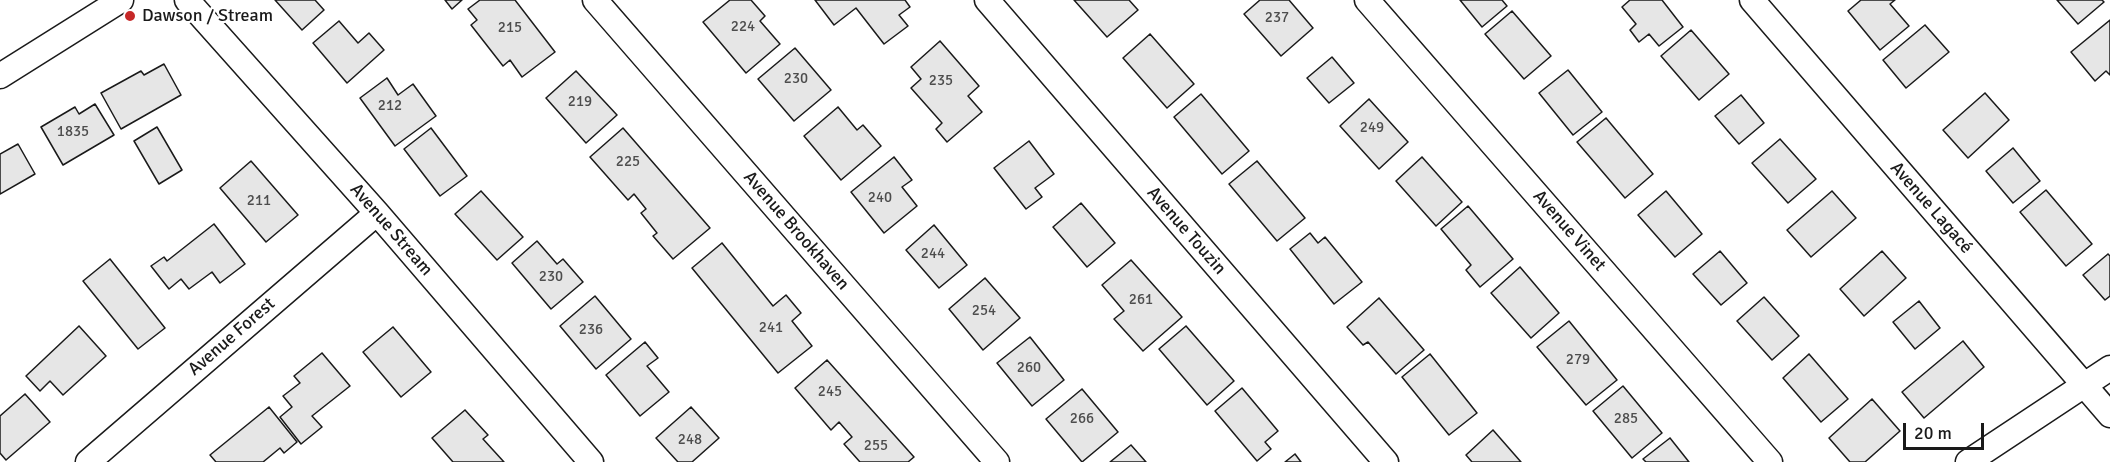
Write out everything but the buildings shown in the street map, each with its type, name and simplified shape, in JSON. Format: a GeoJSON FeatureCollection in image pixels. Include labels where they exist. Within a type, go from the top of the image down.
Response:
{"type":"FeatureCollection","features":[{"type":"Feature","properties":{"kind":"street"},"geometry":{"type":"LineString","coordinates":[[0,76],[122,0]]}},
{"type":"Feature","properties":{"kind":"street","name":"Avenue Stream"},"geometry":{"type":"LineString","coordinates":[[187,0],[376,213],[591,462]]}},
{"type":"Feature","properties":{"kind":"street","name":"Avenue Brookhaven"},"geometry":{"type":"LineString","coordinates":[[595,0],[997,462]]}},
{"type":"Feature","properties":{"kind":"street","name":"Avenue Touzin"},"geometry":{"type":"LineString","coordinates":[[987,0],[1386,462]]}},
{"type":"Feature","properties":{"kind":"street","name":"Avenue Vinet"},"geometry":{"type":"LineString","coordinates":[[1367,0],[1770,462]]}},
{"type":"Feature","properties":{"kind":"street","name":"Avenue Lagacé"},"geometry":{"type":"LineString","coordinates":[[1752,0],[2110,415]]}},
{"type":"Feature","properties":{"kind":"street","name":"Avenue Forest"},"geometry":{"type":"LineString","coordinates":[[88,462],[376,213]]}},
{"type":"Feature","properties":{"kind":"street"},"geometry":{"type":"LineString","coordinates":[[1968,462],[2110,368]]}},
{"type":"Feature","properties":{"kind":"place","name":"Dawson / Stream"},"geometry":{"type":"Point","coordinates":[130,16]}}]}
